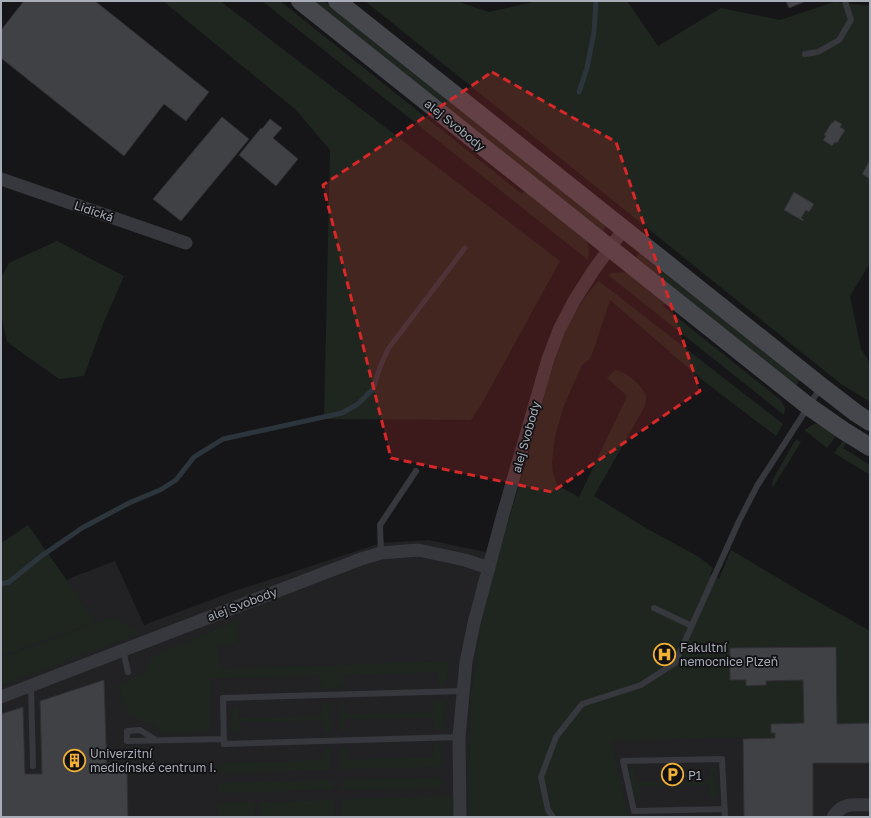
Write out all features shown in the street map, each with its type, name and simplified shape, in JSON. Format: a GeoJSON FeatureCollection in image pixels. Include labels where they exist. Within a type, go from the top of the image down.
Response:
{"type":"FeatureCollection","features":[{"type":"Feature","properties":{"kind":"street","name":"alej Svobody"},"geometry":{"type":"LineString","coordinates":[[300,1],[808,406],[870,448]]}},
{"type":"Feature","properties":{"kind":"street","name":"alej Svobody"},"geometry":{"type":"LineString","coordinates":[[337,1],[821,386],[870,422]]}},
{"type":"Feature","properties":{"kind":"street","name":"Lidická"},"geometry":{"type":"LineString","coordinates":[[1,179],[186,242]]}},
{"type":"Feature","properties":{"kind":"street","name":"alej Svobody"},"geometry":{"type":"LineString","coordinates":[[460,817],[459,737],[466,662],[474,623],[502,518],[544,373],[559,330],[574,301],[624,230]]}},
{"type":"Feature","properties":{"kind":"street","name":"alej Svobody"},"geometry":{"type":"LineString","coordinates":[[1,697],[361,559],[381,553],[418,550],[465,560],[489,568]]}},
{"type":"Feature","properties":{"kind":"street"},"geometry":{"type":"LineString","coordinates":[[833,817],[837,810],[847,805],[870,805]]}},
{"type":"Feature","properties":{"kind":"lane"},"geometry":{"type":"LineString","coordinates":[[805,54],[818,52],[840,40],[851,20],[845,1]]}},
{"type":"Feature","properties":{"kind":"lane"},"geometry":{"type":"LineString","coordinates":[[553,817],[548,810],[541,777],[556,737],[582,704],[641,685],[675,663],[757,486],[821,386]]}},
{"type":"Feature","properties":{"kind":"lane"},"geometry":{"type":"LineString","coordinates":[[381,553],[380,525],[416,471]]}},
{"type":"Feature","properties":{"kind":"lane"},"geometry":{"type":"LineString","coordinates":[[654,608],[692,626]]}},
{"type":"Feature","properties":{"kind":"lane"},"geometry":{"type":"LineString","coordinates":[[123,650],[128,672]]}},
{"type":"Feature","properties":{"kind":"lane"},"geometry":{"type":"LineString","coordinates":[[30,686],[33,766]]}},
{"type":"Feature","properties":{"kind":"lane"},"geometry":{"type":"LineString","coordinates":[[459,737],[224,744],[223,698],[463,691]]}},
{"type":"Feature","properties":{"kind":"lane"},"geometry":{"type":"LineString","coordinates":[[156,740],[224,739]]}},
{"type":"Feature","properties":{"kind":"lane"},"geometry":{"type":"LineString","coordinates":[[725,809],[635,814],[623,761],[722,759],[725,809],[725,817]]}},
{"type":"Feature","properties":{"kind":"highlighted area"},"geometry":{"type":"Polygon","coordinates":[[[492,72],[616,142],[700,391],[552,492],[391,458],[323,185],[492,72]]]}},
{"type":"Feature","properties":{"kind":"shaded area"},"geometry":{"type":"Polygon","coordinates":[[[163,1],[220,1],[560,261],[481,405],[471,420],[324,419],[330,150],[296,110],[163,1]]]}},
{"type":"Feature","properties":{"kind":"shaded area"},"geometry":{"type":"Polygon","coordinates":[[[262,1],[280,1],[522,194],[528,187],[586,238],[589,250],[588,260],[262,1]]]}},
{"type":"Feature","properties":{"kind":"shaded area"},"geometry":{"type":"Polygon","coordinates":[[[310,1],[324,1],[603,223],[605,227],[604,230],[601,231],[310,1]]]}},
{"type":"Feature","properties":{"kind":"shaded area"},"geometry":{"type":"Polygon","coordinates":[[[365,1],[456,1],[489,12],[537,1],[627,1],[658,46],[721,8],[780,20],[834,2],[870,6],[870,263],[850,296],[861,349],[870,363],[870,402],[841,384],[365,1]]]}},
{"type":"Feature","properties":{"kind":"shaded area"},"geometry":{"type":"Polygon","coordinates":[[[57,241],[124,276],[103,324],[84,376],[59,379],[7,342],[1,315],[1,278],[9,263],[57,241]]]}},
{"type":"Feature","properties":{"kind":"shaded area"},"geometry":{"type":"Polygon","coordinates":[[[640,254],[797,378],[799,380],[798,384],[795,386],[636,257],[640,254]]]}},
{"type":"Feature","properties":{"kind":"shaded area"},"geometry":{"type":"Polygon","coordinates":[[[622,272],[632,274],[669,299],[663,306],[782,401],[785,409],[784,415],[608,275],[622,272]]]}},
{"type":"Feature","properties":{"kind":"shaded area","name":"Fakultní nemocnice Plzeň"},"geometry":{"type":"Polygon","coordinates":[[[599,281],[783,424],[776,436],[701,379],[610,300],[590,359],[582,365],[563,408],[555,437],[552,461],[553,473],[557,485],[579,497],[627,396],[607,378],[615,370],[629,376],[641,387],[644,392],[646,397],[645,406],[594,496],[646,528],[699,557],[713,568],[710,574],[719,579],[731,550],[870,631],[870,723],[837,724],[836,647],[730,648],[731,680],[746,680],[747,686],[766,685],[766,681],[803,680],[804,723],[771,724],[771,733],[775,733],[775,738],[743,739],[735,737],[611,741],[628,817],[469,817],[469,741],[472,691],[478,641],[488,594],[556,356],[564,335],[574,316],[585,297],[599,281]]]}},
{"type":"Feature","properties":{"kind":"shaded area"},"geometry":{"type":"Polygon","coordinates":[[[814,424],[820,424],[838,433],[827,448],[804,430],[814,424]]]}},
{"type":"Feature","properties":{"kind":"shaded area"},"geometry":{"type":"Polygon","coordinates":[[[845,438],[847,443],[843,448],[870,465],[870,475],[834,453],[845,438]]]}},
{"type":"Feature","properties":{"kind":"shaded area"},"geometry":{"type":"Polygon","coordinates":[[[796,439],[801,442],[773,487],[773,479],[796,439]]]}},
{"type":"Feature","properties":{"kind":"shaded area"},"geometry":{"type":"Polygon","coordinates":[[[28,525],[96,622],[1,656],[1,543],[28,525]]]}},
{"type":"Feature","properties":{"kind":"shaded area"},"geometry":{"type":"Polygon","coordinates":[[[429,540],[499,555],[715,577],[727,583],[837,617],[837,723],[870,723],[870,817],[1,817],[1,618],[73,577],[115,561],[144,625],[229,593],[381,543],[429,540]]]}},
{"type":"Feature","properties":{"kind":"shaded area"},"geometry":{"type":"Polygon","coordinates":[[[112,617],[140,633],[1,686],[1,658],[112,617]]]}},
{"type":"Feature","properties":{"kind":"shaded area"},"geometry":{"type":"Polygon","coordinates":[[[237,620],[238,644],[218,645],[219,669],[449,661],[446,684],[438,684],[438,672],[343,675],[343,687],[321,688],[320,675],[210,679],[210,731],[163,733],[152,724],[139,721],[129,712],[121,699],[120,683],[146,674],[151,657],[237,620]]]}},
{"type":"Feature","properties":{"kind":"shaded area"},"geometry":{"type":"Polygon","coordinates":[[[433,700],[445,700],[443,729],[434,729],[433,717],[344,719],[344,732],[340,732],[339,703],[343,703],[344,715],[433,713],[433,700]]]}},
{"type":"Feature","properties":{"kind":"shaded area"},"geometry":{"type":"Polygon","coordinates":[[[322,703],[329,703],[330,732],[323,732],[322,720],[239,722],[239,735],[231,729],[231,715],[233,708],[238,705],[238,718],[322,716],[322,703]]]}},
{"type":"Feature","properties":{"kind":"shaded area"},"geometry":{"type":"Polygon","coordinates":[[[434,745],[441,745],[442,767],[341,769],[341,748],[345,747],[345,760],[434,757],[434,745]]]}},
{"type":"Feature","properties":{"kind":"shaded area"},"geometry":{"type":"Polygon","coordinates":[[[323,748],[330,748],[330,770],[218,773],[218,767],[222,767],[222,763],[323,760],[323,748]]]}},
{"type":"Feature","properties":{"kind":"shaded area"},"geometry":{"type":"Polygon","coordinates":[[[633,768],[636,782],[710,781],[710,768],[717,768],[718,797],[710,797],[710,785],[639,786],[641,796],[640,799],[635,800],[629,770],[633,768]]]}},
{"type":"Feature","properties":{"kind":"shaded area"},"geometry":{"type":"Polygon","coordinates":[[[442,777],[443,787],[342,790],[342,780],[442,777]]]}},
{"type":"Feature","properties":{"kind":"shaded area"},"geometry":{"type":"Polygon","coordinates":[[[332,780],[332,790],[218,793],[218,783],[332,780]]]}},
{"type":"Feature","properties":{"kind":"shaded area"},"geometry":{"type":"Polygon","coordinates":[[[453,796],[453,817],[342,817],[343,799],[453,796]]]}},
{"type":"Feature","properties":{"kind":"shaded area"},"geometry":{"type":"Polygon","coordinates":[[[334,801],[335,817],[260,817],[261,802],[334,801]]]}},
{"type":"Feature","properties":{"kind":"shaded area"},"geometry":{"type":"Polygon","coordinates":[[[254,802],[255,817],[218,817],[218,803],[254,802]]]}},
{"type":"Feature","properties":{"kind":"building"},"geometry":{"type":"Polygon","coordinates":[[[24,1],[95,1],[209,92],[186,121],[164,104],[124,156],[1,58],[1,30],[24,1]]]}},
{"type":"Feature","properties":{"kind":"building"},"geometry":{"type":"Polygon","coordinates":[[[786,1],[806,1],[789,8],[786,1]]]}},
{"type":"Feature","properties":{"kind":"building"},"geometry":{"type":"Polygon","coordinates":[[[222,117],[249,139],[181,221],[153,199],[222,117]]]}},
{"type":"Feature","properties":{"kind":"building"},"geometry":{"type":"Polygon","coordinates":[[[270,119],[282,128],[273,138],[298,159],[276,186],[239,155],[270,119]]]}},
{"type":"Feature","properties":{"kind":"building"},"geometry":{"type":"Polygon","coordinates":[[[835,120],[842,124],[840,127],[845,130],[837,143],[835,142],[832,146],[823,140],[826,136],[824,135],[832,122],[833,123],[835,120]]]}},
{"type":"Feature","properties":{"kind":"building"},"geometry":{"type":"Polygon","coordinates":[[[870,160],[870,179],[862,174],[870,160]]]}},
{"type":"Feature","properties":{"kind":"building"},"geometry":{"type":"Polygon","coordinates":[[[794,192],[814,204],[809,212],[806,210],[801,218],[804,220],[803,221],[784,210],[794,192]]]}},
{"type":"Feature","properties":{"kind":"building"},"geometry":{"type":"Polygon","coordinates":[[[836,647],[837,724],[870,723],[870,763],[813,763],[813,817],[744,817],[743,739],[775,738],[775,733],[771,733],[771,724],[804,723],[803,680],[766,681],[766,685],[746,686],[746,680],[730,680],[730,648],[836,647]]]}},
{"type":"Feature","properties":{"kind":"building","name":"Univerzitní medicínské centrum I."},"geometry":{"type":"Polygon","coordinates":[[[104,680],[107,772],[127,772],[128,817],[1,817],[1,714],[23,707],[25,774],[42,774],[40,701],[104,680]]]}},
{"type":"Feature","properties":{"kind":"waterway"},"geometry":{"type":"LineString","coordinates":[[579,92],[587,68],[594,32],[596,1]]}},
{"type":"Feature","properties":{"kind":"waterway"},"geometry":{"type":"LineString","coordinates":[[1,584],[9,582],[40,557],[82,528],[129,503],[160,490],[176,480],[194,457],[223,439],[342,413],[358,404],[373,389],[388,349],[465,248]]}},
{"type":"Feature","properties":{"kind":"place","name":"Fakultní nemocnice Plzeň"},"geometry":{"type":"Point","coordinates":[665,654]}},
{"type":"Feature","properties":{"kind":"place","name":"Univerzitní medicínské centrum I."},"geometry":{"type":"Point","coordinates":[74,760]}},
{"type":"Feature","properties":{"kind":"place","name":"P1"},"geometry":{"type":"Point","coordinates":[672,775]}}]}
